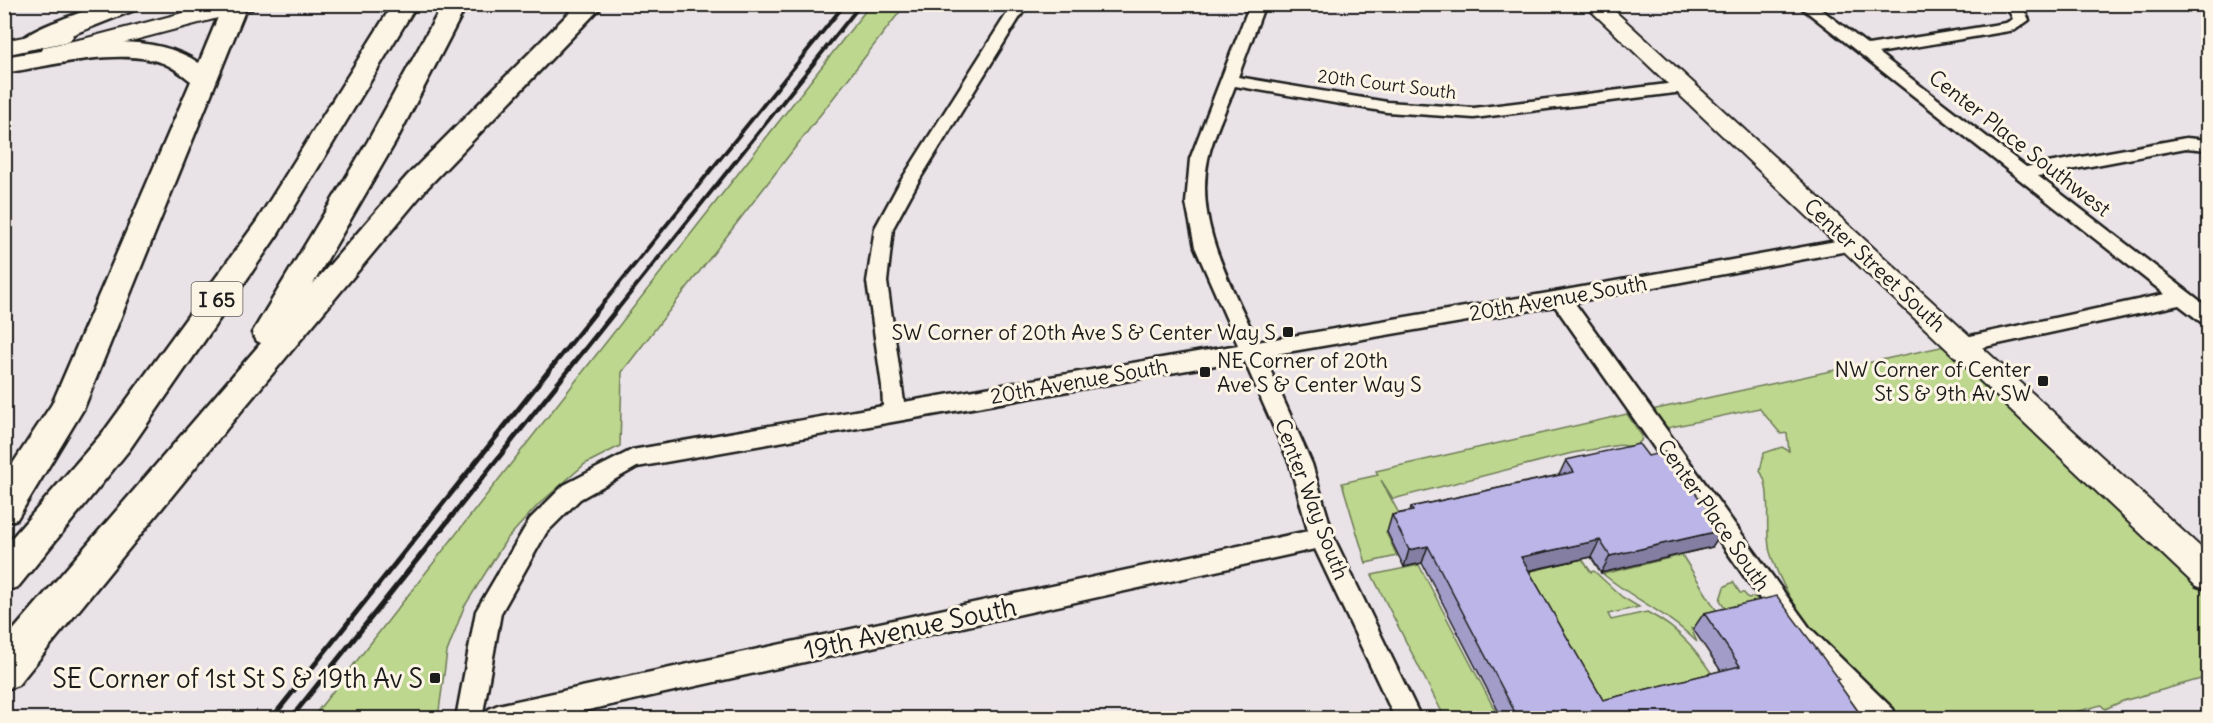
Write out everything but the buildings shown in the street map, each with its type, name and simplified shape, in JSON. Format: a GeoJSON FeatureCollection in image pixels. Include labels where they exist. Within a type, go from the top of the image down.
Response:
{"type":"FeatureCollection","features":[{"type":"Feature","properties":{"kind":"highway"},"geometry":{"type":"LineString","coordinates":[[32,42],[129,4]]}},
{"type":"Feature","properties":{"kind":"highway","name":"I 65"},"geometry":{"type":"LineString","coordinates":[[4,575],[117,440],[268,227],[405,4]]}},
{"type":"Feature","properties":{"kind":"highway","name":"I 65"},"geometry":{"type":"LineString","coordinates":[[4,672],[221,412],[382,141],[455,4]]}},
{"type":"Feature","properties":{"kind":"highway"},"geometry":{"type":"LineString","coordinates":[[221,412],[417,182],[592,4]]}},
{"type":"Feature","properties":{"kind":"highway"},"geometry":{"type":"LineString","coordinates":[[4,508],[68,408],[236,6]]}},
{"type":"Feature","properties":{"kind":"highway"},"geometry":{"type":"LineString","coordinates":[[4,63],[134,51],[172,57],[206,79]]}},
{"type":"Feature","properties":{"kind":"street"},"geometry":{"type":"LineString","coordinates":[[4,48],[92,31],[194,4]]}},
{"type":"Feature","properties":{"kind":"street"},"geometry":{"type":"LineString","coordinates":[[894,412],[893,386],[877,282],[884,228],[909,182],[1021,4]]}},
{"type":"Feature","properties":{"kind":"street","name":"Center Way South"},"geometry":{"type":"LineString","coordinates":[[1258,4],[1199,159],[1195,203],[1205,247],[1301,464],[1322,538],[1408,718]]}},
{"type":"Feature","properties":{"kind":"street","name":"Center Street South"},"geometry":{"type":"LineString","coordinates":[[1594,4],[2208,575]]}},
{"type":"Feature","properties":{"kind":"street","name":"Center Place Southwest"},"geometry":{"type":"LineString","coordinates":[[1804,4],[2208,317]]}},
{"type":"Feature","properties":{"kind":"street"},"geometry":{"type":"LineString","coordinates":[[1863,51],[2010,27],[2021,20],[2013,4]]}},
{"type":"Feature","properties":{"kind":"street"},"geometry":{"type":"LineString","coordinates":[[4,63],[89,45],[236,6]]}},
{"type":"Feature","properties":{"kind":"street","name":"20th Court South"},"geometry":{"type":"LineString","coordinates":[[1228,80],[1396,108],[1474,114],[1683,87]]}},
{"type":"Feature","properties":{"kind":"street"},"geometry":{"type":"LineString","coordinates":[[2023,173],[2186,143],[2207,144]]}},
{"type":"Feature","properties":{"kind":"street","name":"20th Avenue South"},"geometry":{"type":"LineString","coordinates":[[469,718],[489,611],[538,526],[572,492],[632,459],[1560,298],[1853,244]]}},
{"type":"Feature","properties":{"kind":"street"},"geometry":{"type":"LineString","coordinates":[[1961,345],[2182,297]]}},
{"type":"Feature","properties":{"kind":"street","name":"Center Place South"},"geometry":{"type":"LineString","coordinates":[[1560,298],[1800,635],[1884,718]]}},
{"type":"Feature","properties":{"kind":"street","name":"19th Avenue South"},"geometry":{"type":"LineString","coordinates":[[498,718],[1322,538]]}},
{"type":"Feature","properties":{"kind":"green space"},"geometry":{"type":"Polygon","coordinates":[[[870,5],[905,5],[622,372],[620,446],[585,464],[538,505],[506,540],[464,607],[447,652],[438,718],[312,718],[870,5]]]}},
{"type":"Feature","properties":{"kind":"green space"},"geometry":{"type":"Polygon","coordinates":[[[1945,346],[2208,594],[2208,677],[2123,701],[2105,709],[2101,705],[2053,718],[1898,718],[1841,663],[1807,623],[1792,601],[1770,552],[1766,488],[1760,471],[1764,453],[1782,447],[1789,451],[1787,433],[1781,434],[1759,408],[1658,430],[1647,411],[1945,346]]]}},
{"type":"Feature","properties":{"kind":"green space"},"geometry":{"type":"Polygon","coordinates":[[[1627,414],[1642,436],[1641,441],[1633,447],[1620,445],[1572,453],[1393,499],[1381,480],[1403,521],[1397,530],[1386,532],[1397,556],[1366,563],[1342,483],[1378,475],[1376,471],[1627,414]]]}},
{"type":"Feature","properties":{"kind":"green space"},"geometry":{"type":"Polygon","coordinates":[[[1682,555],[1723,621],[1691,628],[1697,642],[1675,623],[1603,574],[1682,555]]]}},
{"type":"Feature","properties":{"kind":"green space"},"geometry":{"type":"Polygon","coordinates":[[[1582,559],[1591,572],[1594,571],[1622,597],[1639,607],[1608,614],[1611,620],[1647,612],[1660,619],[1681,635],[1705,663],[1720,686],[1598,708],[1527,572],[1582,559]]]}},
{"type":"Feature","properties":{"kind":"green space"},"geometry":{"type":"Polygon","coordinates":[[[1419,565],[1499,718],[1445,718],[1372,575],[1419,565]]]}},
{"type":"Feature","properties":{"kind":"green space"},"geometry":{"type":"Polygon","coordinates":[[[1733,582],[1740,593],[1744,593],[1748,598],[1755,597],[1764,610],[1729,614],[1720,600],[1724,587],[1733,582]]]}},
{"type":"Feature","properties":{"kind":"railway"},"geometry":{"type":"LineString","coordinates":[[597,311],[845,4]]}},
{"type":"Feature","properties":{"kind":"railway"},"geometry":{"type":"LineString","coordinates":[[616,311],[861,4]]}},
{"type":"Feature","properties":{"kind":"railway"},"geometry":{"type":"LineString","coordinates":[[272,718],[598,309]]}},
{"type":"Feature","properties":{"kind":"railway"},"geometry":{"type":"LineString","coordinates":[[291,718],[617,309]]}},
{"type":"Feature","properties":{"kind":"place","name":"SW Corner of 20th Ave S & Center Way S"},"geometry":{"type":"Point","coordinates":[1288,332]}},
{"type":"Feature","properties":{"kind":"place","name":"NE Corner of 20th Ave S & Center Way S"},"geometry":{"type":"Point","coordinates":[1205,372]}},
{"type":"Feature","properties":{"kind":"place","name":"NW Corner of Center St S & 9th Av SW"},"geometry":{"type":"Point","coordinates":[2043,381]}},
{"type":"Feature","properties":{"kind":"place","name":"SE Corner of 1st St S & 19th Av S"},"geometry":{"type":"Point","coordinates":[435,678]}}]}
